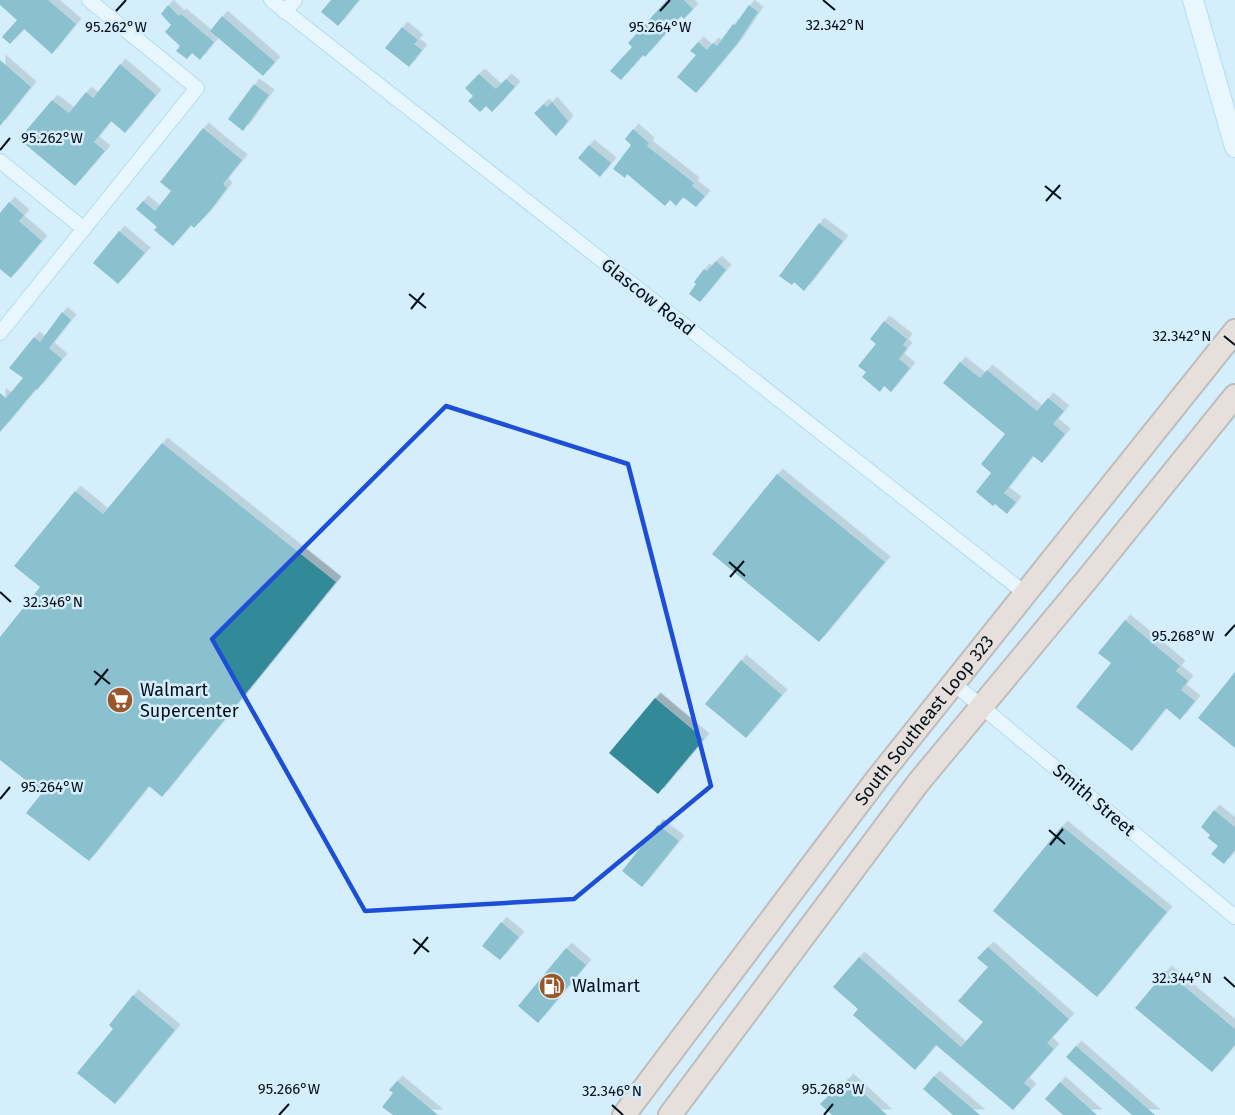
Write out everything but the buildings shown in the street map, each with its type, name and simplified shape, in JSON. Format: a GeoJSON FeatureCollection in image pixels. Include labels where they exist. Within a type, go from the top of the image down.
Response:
{"type":"FeatureCollection","features":[{"type":"Feature","properties":{"kind":"highway","name":"South Southeast Loop 323"},"geometry":{"type":"LineString","coordinates":[[624,1115],[877,778],[1235,331]]}},
{"type":"Feature","properties":{"kind":"highway","name":"South Southeast Loop 323"},"geometry":{"type":"LineString","coordinates":[[670,1115],[881,830],[1235,396]]}},
{"type":"Feature","properties":{"kind":"highway"},"geometry":{"type":"LineString","coordinates":[[1200,437],[1235,417]]}},
{"type":"Feature","properties":{"kind":"highway"},"geometry":{"type":"LineString","coordinates":[[715,996],[742,1019]]}},
{"type":"Feature","properties":{"kind":"main road"},"geometry":{"type":"LineString","coordinates":[[1193,0],[1235,147]]}},
{"type":"Feature","properties":{"kind":"street"},"geometry":{"type":"LineString","coordinates":[[0,333],[197,88],[90,0]]}},
{"type":"Feature","properties":{"kind":"street","name":"Glascow Road"},"geometry":{"type":"LineString","coordinates":[[271,0],[1026,594]]}},
{"type":"Feature","properties":{"kind":"street"},"geometry":{"type":"LineString","coordinates":[[285,12],[295,0]]}},
{"type":"Feature","properties":{"kind":"street"},"geometry":{"type":"LineString","coordinates":[[0,161],[84,229]]}},
{"type":"Feature","properties":{"kind":"street","name":"Smith Street"},"geometry":{"type":"LineString","coordinates":[[953,683],[1235,917]]}},
{"type":"Feature","properties":{"kind":"highlighted area"},"geometry":{"type":"Polygon","coordinates":[[[446,406],[628,464],[711,786],[574,899],[365,911],[212,639],[446,406]]]}},
{"type":"Feature","properties":{"kind":"place","name":"Walmart Supercenter"},"geometry":{"type":"Point","coordinates":[120,700]}},
{"type":"Feature","properties":{"kind":"place","name":"Walmart"},"geometry":{"type":"Point","coordinates":[552,986]}}]}
